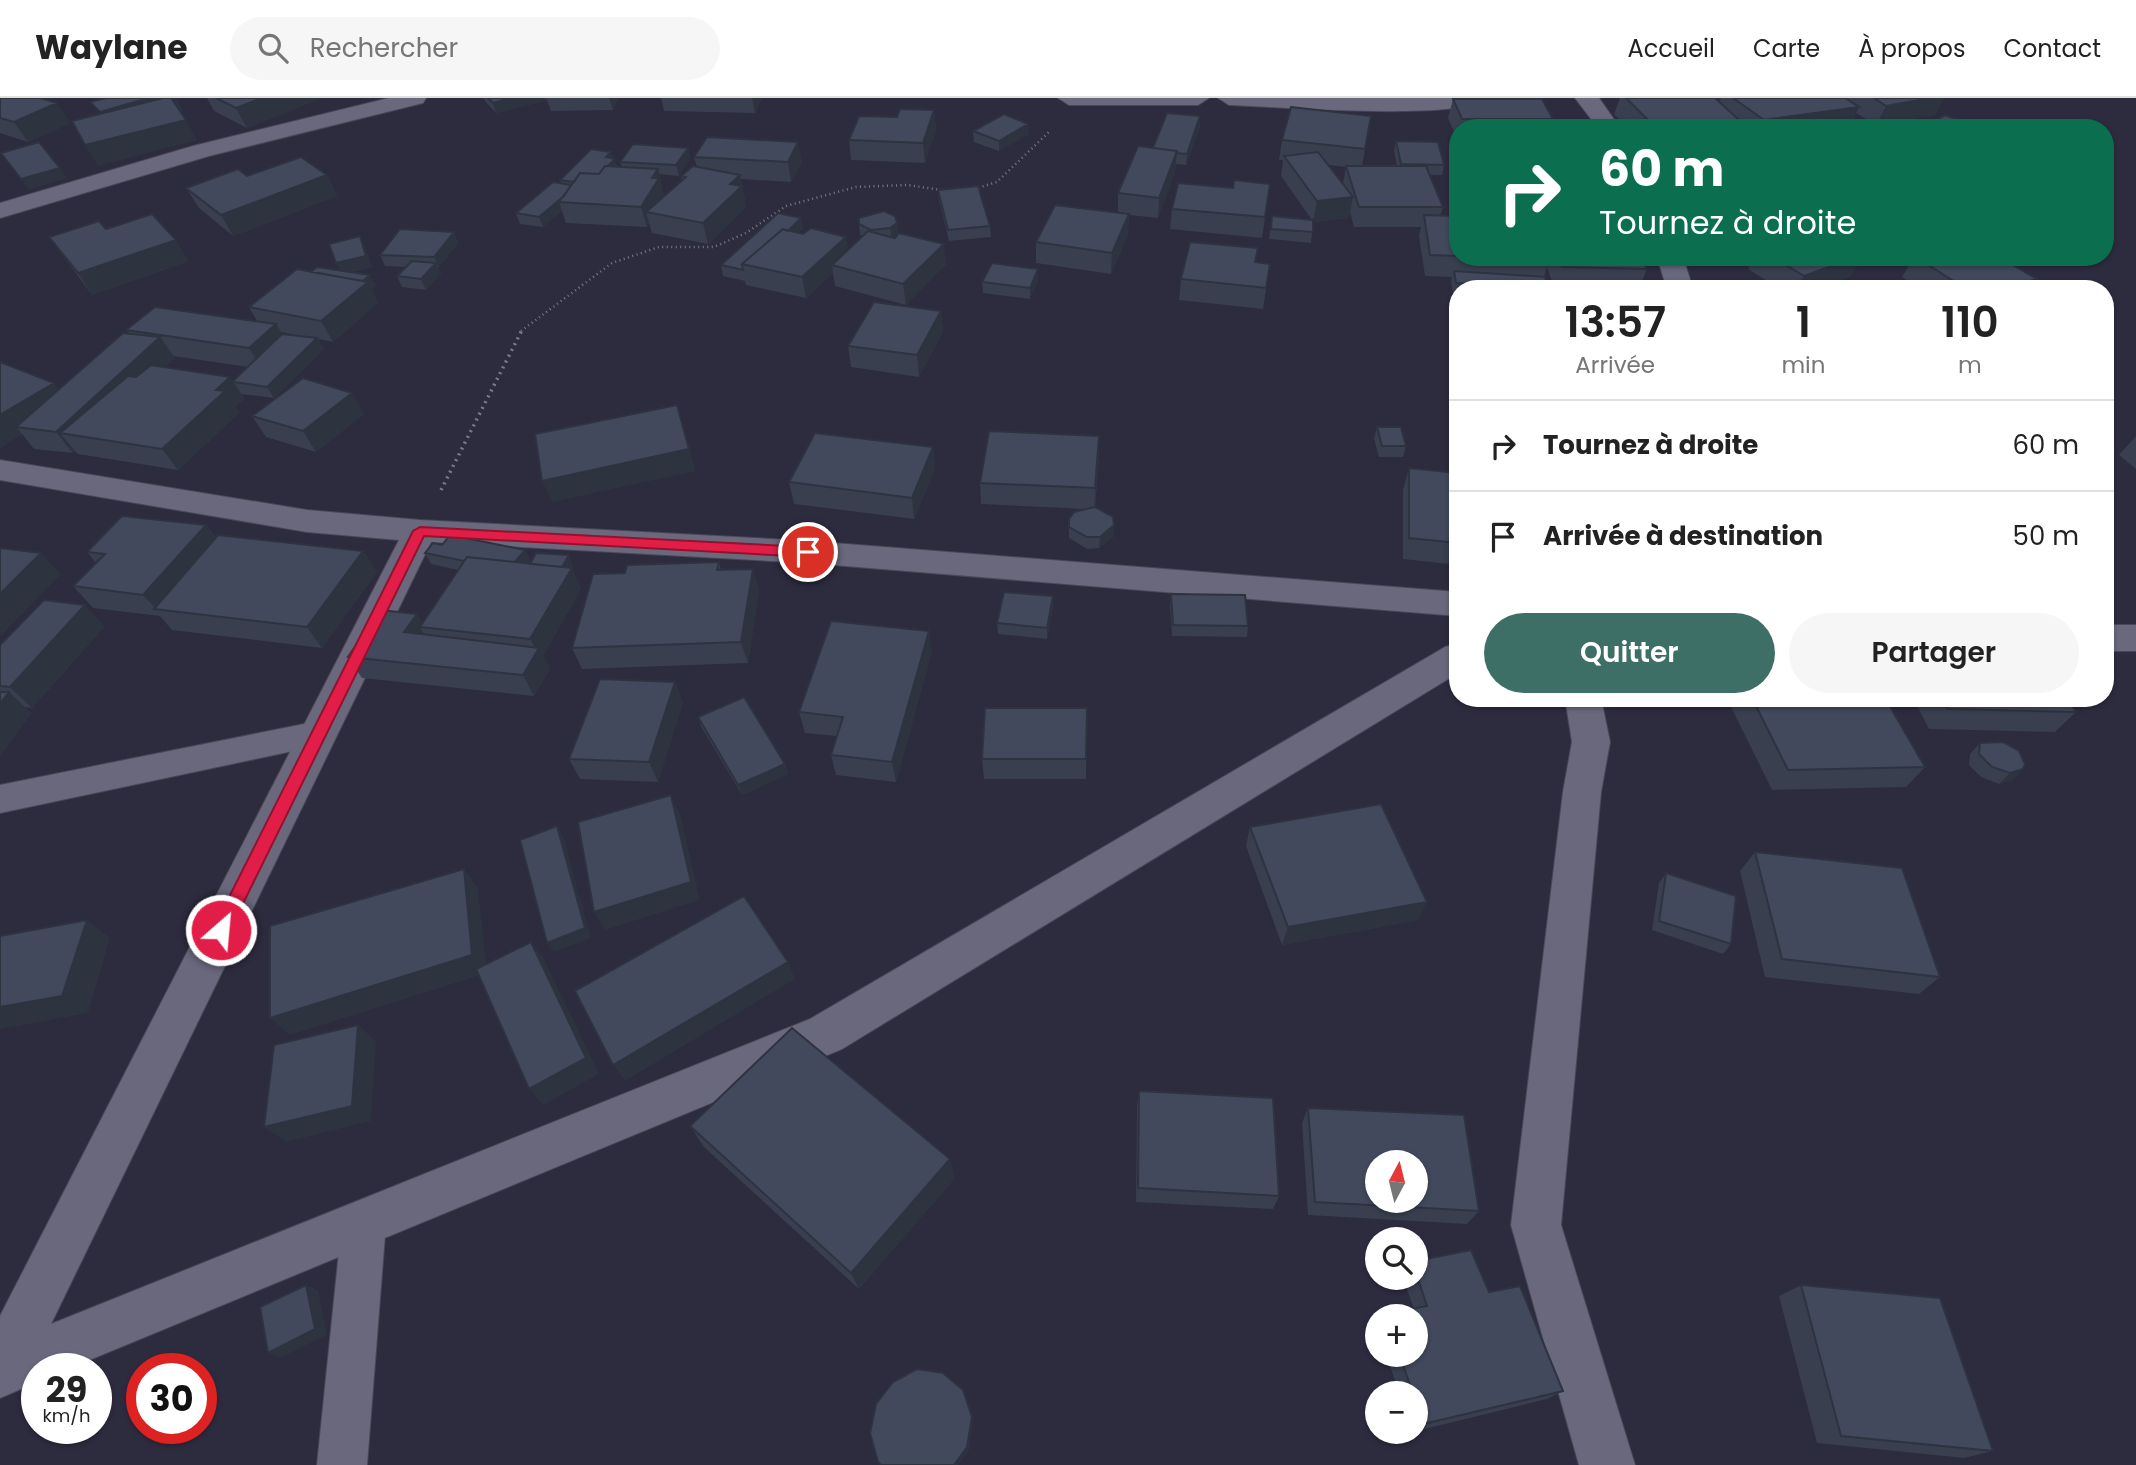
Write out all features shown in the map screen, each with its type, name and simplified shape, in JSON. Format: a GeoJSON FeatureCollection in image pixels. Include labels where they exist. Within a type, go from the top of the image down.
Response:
{"type":"FeatureCollection","features":[{"type":"Feature","properties":{"kind":"street"},"geometry":{"type":"LineString","coordinates":[[0,211],[201,151],[415,98]]}},
{"type":"Feature","properties":{"kind":"street"},"geometry":{"type":"LineString","coordinates":[[1076,99],[1198,98]]}},
{"type":"Feature","properties":{"kind":"street"},"geometry":{"type":"LineString","coordinates":[[1229,98],[1408,106],[1473,98]]}},
{"type":"Feature","properties":{"kind":"street"},"geometry":{"type":"LineString","coordinates":[[1586,98],[1603,119]]}},
{"type":"Feature","properties":{"kind":"street"},"geometry":{"type":"LineString","coordinates":[[0,470],[307,520],[420,531],[808,552],[1449,603]]}},
{"type":"Feature","properties":{"kind":"street"},"geometry":{"type":"LineString","coordinates":[[0,1371],[420,531]]}},
{"type":"Feature","properties":{"kind":"street"},"geometry":{"type":"LineString","coordinates":[[2114,638],[2136,638]]}},
{"type":"Feature","properties":{"kind":"street"},"geometry":{"type":"LineString","coordinates":[[0,1371],[826,1034],[1449,661]]}},
{"type":"Feature","properties":{"kind":"street"},"geometry":{"type":"LineString","coordinates":[[1585,707],[1591,742],[1582,792],[1536,1225],[1608,1465]]}},
{"type":"Feature","properties":{"kind":"lane"},"geometry":{"type":"LineString","coordinates":[[0,799],[319,734]]}},
{"type":"Feature","properties":{"kind":"lane"},"geometry":{"type":"LineString","coordinates":[[342,1465],[363,1222]]}},
{"type":"Feature","properties":{"kind":"path"},"geometry":{"type":"LineString","coordinates":[[972,189],[997,182],[1076,99]]}},
{"type":"Feature","properties":{"kind":"path"},"geometry":{"type":"LineString","coordinates":[[420,531],[523,327],[612,263],[659,247],[714,247],[746,233],[786,206],[856,187],[907,185],[946,191]]}},
{"type":"Feature","properties":{"kind":"building"},"geometry":{"type":"Polygon","coordinates":[[[0,98],[40,98],[57,103],[14,122],[0,118],[0,98]]]}},
{"type":"Feature","properties":{"kind":"building"},"geometry":{"type":"Polygon","coordinates":[[[106,98],[149,98],[100,112],[90,102],[106,98]]]}},
{"type":"Feature","properties":{"kind":"building"},"geometry":{"type":"Polygon","coordinates":[[[171,98],[186,120],[85,145],[72,121],[171,98]]]}},
{"type":"Feature","properties":{"kind":"building"},"geometry":{"type":"Polygon","coordinates":[[[216,98],[262,98],[236,108],[216,98]]]}},
{"type":"Feature","properties":{"kind":"building"},"geometry":{"type":"Polygon","coordinates":[[[488,98],[511,98],[493,103],[488,98]]]}},
{"type":"Feature","properties":{"kind":"building"},"geometry":{"type":"Polygon","coordinates":[[[1626,98],[1715,98],[1738,119],[1647,119],[1626,98]]]}},
{"type":"Feature","properties":{"kind":"building"},"geometry":{"type":"Polygon","coordinates":[[[1733,98],[1845,98],[1859,107],[1771,119],[1763,119],[1733,98]]]}},
{"type":"Feature","properties":{"kind":"building"},"geometry":{"type":"Polygon","coordinates":[[[1874,98],[1930,98],[1886,106],[1874,98]]]}},
{"type":"Feature","properties":{"kind":"building"},"geometry":{"type":"Polygon","coordinates":[[[1453,99],[1542,99],[1553,119],[1462,119],[1453,99]]]}},
{"type":"Feature","properties":{"kind":"building"},"geometry":{"type":"Polygon","coordinates":[[[1291,107],[1371,116],[1365,149],[1282,140],[1291,107]]]}},
{"type":"Feature","properties":{"kind":"building"},"geometry":{"type":"Polygon","coordinates":[[[900,109],[934,110],[923,143],[849,140],[859,116],[897,117],[900,109]]]}},
{"type":"Feature","properties":{"kind":"building"},"geometry":{"type":"Polygon","coordinates":[[[1167,113],[1200,116],[1187,154],[1153,148],[1167,113]]]}},
{"type":"Feature","properties":{"kind":"building"},"geometry":{"type":"Polygon","coordinates":[[[1004,114],[1028,124],[999,141],[973,131],[1004,114]]]}},
{"type":"Feature","properties":{"kind":"building"},"geometry":{"type":"Polygon","coordinates":[[[1945,115],[1956,119],[1938,119],[1945,115]]]}},
{"type":"Feature","properties":{"kind":"building"},"geometry":{"type":"Polygon","coordinates":[[[707,137],[798,142],[788,162],[694,157],[707,137]]]}},
{"type":"Feature","properties":{"kind":"building"},"geometry":{"type":"Polygon","coordinates":[[[1396,141],[1438,142],[1444,165],[1401,164],[1396,141]]]}},
{"type":"Feature","properties":{"kind":"building"},"geometry":{"type":"Polygon","coordinates":[[[39,142],[60,168],[21,179],[1,153],[39,142]]]}},
{"type":"Feature","properties":{"kind":"building"},"geometry":{"type":"Polygon","coordinates":[[[633,144],[688,148],[676,165],[620,162],[633,144]]]}},
{"type":"Feature","properties":{"kind":"building"},"geometry":{"type":"Polygon","coordinates":[[[1138,146],[1177,151],[1159,198],[1118,193],[1138,146]]]}},
{"type":"Feature","properties":{"kind":"building"},"geometry":{"type":"Polygon","coordinates":[[[591,149],[611,152],[606,157],[615,159],[599,174],[580,173],[574,182],[560,180],[591,149]]]}},
{"type":"Feature","properties":{"kind":"building"},"geometry":{"type":"Polygon","coordinates":[[[1318,152],[1353,197],[1317,201],[1284,156],[1318,152]]]}},
{"type":"Feature","properties":{"kind":"building"},"geometry":{"type":"Polygon","coordinates":[[[301,157],[327,175],[221,215],[186,188],[238,169],[247,176],[301,157]]]}},
{"type":"Feature","properties":{"kind":"building"},"geometry":{"type":"Polygon","coordinates":[[[605,166],[658,169],[652,178],[659,178],[641,207],[559,202],[580,173],[599,174],[605,166]]]}},
{"type":"Feature","properties":{"kind":"building"},"geometry":{"type":"Polygon","coordinates":[[[693,166],[740,175],[730,184],[742,186],[703,223],[646,212],[686,177],[681,176],[693,166]]]}},
{"type":"Feature","properties":{"kind":"building"},"geometry":{"type":"Polygon","coordinates":[[[1346,166],[1426,166],[1443,207],[1359,207],[1346,166]]]}},
{"type":"Feature","properties":{"kind":"building"},"geometry":{"type":"Polygon","coordinates":[[[1234,180],[1270,184],[1265,217],[1172,209],[1178,183],[1233,188],[1234,180]]]}},
{"type":"Feature","properties":{"kind":"building"},"geometry":{"type":"Polygon","coordinates":[[[553,182],[571,185],[564,196],[539,217],[516,213],[553,182]]]}},
{"type":"Feature","properties":{"kind":"building"},"geometry":{"type":"Polygon","coordinates":[[[978,186],[990,226],[948,230],[938,190],[978,186]]]}},
{"type":"Feature","properties":{"kind":"building"},"geometry":{"type":"Polygon","coordinates":[[[1055,205],[1129,214],[1112,253],[1036,242],[1055,205]]]}},
{"type":"Feature","properties":{"kind":"building"},"geometry":{"type":"Polygon","coordinates":[[[884,211],[895,216],[897,223],[890,228],[871,230],[859,224],[859,218],[884,211]]]}},
{"type":"Feature","properties":{"kind":"building"},"geometry":{"type":"Polygon","coordinates":[[[778,213],[801,218],[788,231],[783,229],[742,264],[743,270],[721,265],[778,213]]]}},
{"type":"Feature","properties":{"kind":"building"},"geometry":{"type":"Polygon","coordinates":[[[152,214],[176,240],[78,273],[49,237],[99,221],[106,229],[152,214]]]}},
{"type":"Feature","properties":{"kind":"building"},"geometry":{"type":"Polygon","coordinates":[[[1424,215],[1449,216],[1449,256],[1430,255],[1424,215]]]}},
{"type":"Feature","properties":{"kind":"building"},"geometry":{"type":"Polygon","coordinates":[[[1272,216],[1313,220],[1313,232],[1271,229],[1272,216]]]}},
{"type":"Feature","properties":{"kind":"building"},"geometry":{"type":"Polygon","coordinates":[[[811,228],[846,237],[802,277],[742,264],[783,229],[803,234],[811,228]]]}},
{"type":"Feature","properties":{"kind":"building"},"geometry":{"type":"Polygon","coordinates":[[[400,229],[454,232],[434,257],[380,255],[400,229]]]}},
{"type":"Feature","properties":{"kind":"building"},"geometry":{"type":"Polygon","coordinates":[[[868,231],[895,238],[899,233],[944,244],[903,284],[832,265],[868,231]]]}},
{"type":"Feature","properties":{"kind":"building"},"geometry":{"type":"Polygon","coordinates":[[[360,236],[366,256],[336,263],[329,244],[360,236]]]}},
{"type":"Feature","properties":{"kind":"building"},"geometry":{"type":"Polygon","coordinates":[[[1190,242],[1258,248],[1255,262],[1270,264],[1266,288],[1181,279],[1190,242]]]}},
{"type":"Feature","properties":{"kind":"building"},"geometry":{"type":"Polygon","coordinates":[[[412,261],[436,263],[421,279],[397,276],[412,261]]]}},
{"type":"Feature","properties":{"kind":"building"},"geometry":{"type":"Polygon","coordinates":[[[992,263],[1038,269],[1030,288],[982,282],[992,263]]]}},
{"type":"Feature","properties":{"kind":"building"},"geometry":{"type":"Polygon","coordinates":[[[1646,266],[1647,269],[1562,267],[1646,266]]]}},
{"type":"Feature","properties":{"kind":"building"},"geometry":{"type":"Polygon","coordinates":[[[1788,266],[1831,266],[1804,276],[1788,266]]]}},
{"type":"Feature","properties":{"kind":"building"},"geometry":{"type":"Polygon","coordinates":[[[1930,266],[2015,266],[2037,279],[2034,280],[1952,280],[1930,266]]]}},
{"type":"Feature","properties":{"kind":"building"},"geometry":{"type":"Polygon","coordinates":[[[317,267],[370,275],[363,281],[311,272],[317,267]]]}},
{"type":"Feature","properties":{"kind":"building"},"geometry":{"type":"Polygon","coordinates":[[[297,269],[368,282],[321,321],[249,307],[297,269]]]}},
{"type":"Feature","properties":{"kind":"building"},"geometry":{"type":"Polygon","coordinates":[[[1454,271],[1545,277],[1546,280],[1456,280],[1454,271]]]}},
{"type":"Feature","properties":{"kind":"building"},"geometry":{"type":"Polygon","coordinates":[[[874,302],[941,311],[917,355],[848,346],[874,302]]]}},
{"type":"Feature","properties":{"kind":"building"},"geometry":{"type":"Polygon","coordinates":[[[155,307],[276,324],[249,348],[126,330],[155,307]]]}},
{"type":"Feature","properties":{"kind":"building"},"geometry":{"type":"Polygon","coordinates":[[[123,333],[160,337],[56,432],[16,427],[123,333]]]}},
{"type":"Feature","properties":{"kind":"building"},"geometry":{"type":"Polygon","coordinates":[[[282,334],[317,338],[267,387],[233,381],[282,334]]]}},
{"type":"Feature","properties":{"kind":"building"},"geometry":{"type":"Polygon","coordinates":[[[0,362],[54,383],[0,415],[0,362]]]}},
{"type":"Feature","properties":{"kind":"building"},"geometry":{"type":"Polygon","coordinates":[[[151,365],[230,377],[216,390],[225,391],[162,449],[60,433],[128,376],[136,377],[151,365]]]}},
{"type":"Feature","properties":{"kind":"building"},"geometry":{"type":"Polygon","coordinates":[[[303,378],[352,393],[303,431],[252,416],[303,378]]]}},
{"type":"Feature","properties":{"kind":"building"},"geometry":{"type":"Polygon","coordinates":[[[677,405],[689,449],[542,481],[535,434],[677,405]]]}},
{"type":"Feature","properties":{"kind":"building"},"geometry":{"type":"Polygon","coordinates":[[[1377,427],[1401,427],[1406,446],[1382,446],[1377,427]]]}},
{"type":"Feature","properties":{"kind":"building"},"geometry":{"type":"Polygon","coordinates":[[[989,431],[1099,436],[1095,488],[980,483],[989,431]]]}},
{"type":"Feature","properties":{"kind":"building"},"geometry":{"type":"Polygon","coordinates":[[[815,433],[933,447],[912,498],[789,482],[815,433]]]}},
{"type":"Feature","properties":{"kind":"building"},"geometry":{"type":"Polygon","coordinates":[[[1409,468],[1449,472],[1449,542],[1409,538],[1409,468]]]}},
{"type":"Feature","properties":{"kind":"building"},"geometry":{"type":"Polygon","coordinates":[[[1095,507],[1113,517],[1114,525],[1100,537],[1087,537],[1069,527],[1069,519],[1074,512],[1095,507]]]}},
{"type":"Feature","properties":{"kind":"building"},"geometry":{"type":"Polygon","coordinates":[[[122,516],[206,525],[143,595],[73,586],[105,554],[87,552],[122,516]]]}},
{"type":"Feature","properties":{"kind":"building"},"geometry":{"type":"Polygon","coordinates":[[[218,535],[363,551],[307,627],[154,609],[218,535]]]}},
{"type":"Feature","properties":{"kind":"building"},"geometry":{"type":"Polygon","coordinates":[[[450,535],[525,550],[515,562],[467,557],[464,561],[425,553],[433,543],[442,545],[450,535]]]}},
{"type":"Feature","properties":{"kind":"building"},"geometry":{"type":"Polygon","coordinates":[[[0,548],[41,553],[0,594],[0,548]]]}},
{"type":"Feature","properties":{"kind":"building"},"geometry":{"type":"Polygon","coordinates":[[[536,553],[569,555],[562,567],[530,564],[536,553]]]}},
{"type":"Feature","properties":{"kind":"building"},"geometry":{"type":"Polygon","coordinates":[[[467,557],[572,568],[530,639],[420,627],[467,557]]]}},
{"type":"Feature","properties":{"kind":"building"},"geometry":{"type":"Polygon","coordinates":[[[719,562],[717,570],[753,569],[741,642],[572,648],[593,574],[625,573],[627,565],[719,562]]]}},
{"type":"Feature","properties":{"kind":"building"},"geometry":{"type":"Polygon","coordinates":[[[1004,592],[1053,596],[1047,628],[997,623],[1004,592]]]}},
{"type":"Feature","properties":{"kind":"building"},"geometry":{"type":"Polygon","coordinates":[[[1171,594],[1245,595],[1248,626],[1173,625],[1171,594]]]}},
{"type":"Feature","properties":{"kind":"building"},"geometry":{"type":"Polygon","coordinates":[[[44,600],[85,605],[10,687],[0,686],[0,645],[44,600]]]}},
{"type":"Feature","properties":{"kind":"building"},"geometry":{"type":"Polygon","coordinates":[[[380,610],[417,614],[404,632],[539,648],[523,675],[348,657],[380,610]]]}},
{"type":"Feature","properties":{"kind":"building"},"geometry":{"type":"Polygon","coordinates":[[[831,621],[929,631],[892,762],[831,755],[843,717],[799,712],[831,621]]]}},
{"type":"Feature","properties":{"kind":"building"},"geometry":{"type":"Polygon","coordinates":[[[600,679],[675,682],[649,762],[569,759],[600,679]]]}},
{"type":"Feature","properties":{"kind":"building"},"geometry":{"type":"Polygon","coordinates":[[[0,692],[9,692],[0,704],[0,692]]]}},
{"type":"Feature","properties":{"kind":"building"},"geometry":{"type":"Polygon","coordinates":[[[744,697],[785,764],[738,785],[698,717],[744,697]]]}},
{"type":"Feature","properties":{"kind":"building"},"geometry":{"type":"Polygon","coordinates":[[[1756,707],[1890,707],[1925,767],[1788,770],[1756,707]]]}},
{"type":"Feature","properties":{"kind":"building"},"geometry":{"type":"Polygon","coordinates":[[[1947,707],[2073,707],[2076,712],[1947,707]]]}},
{"type":"Feature","properties":{"kind":"building"},"geometry":{"type":"Polygon","coordinates":[[[985,708],[1087,708],[1086,759],[982,759],[985,708]]]}},
{"type":"Feature","properties":{"kind":"building"},"geometry":{"type":"Polygon","coordinates":[[[2003,742],[2019,751],[2025,764],[2023,769],[2010,773],[1992,767],[1979,754],[1980,743],[2003,742]]]}},
{"type":"Feature","properties":{"kind":"building"},"geometry":{"type":"Polygon","coordinates":[[[671,795],[691,882],[594,912],[578,822],[671,795]]]}},
{"type":"Feature","properties":{"kind":"building"},"geometry":{"type":"Polygon","coordinates":[[[1381,804],[1427,902],[1288,927],[1250,827],[1381,804]]]}},
{"type":"Feature","properties":{"kind":"building"},"geometry":{"type":"Polygon","coordinates":[[[557,826],[585,928],[547,943],[520,840],[557,826]]]}},
{"type":"Feature","properties":{"kind":"building"},"geometry":{"type":"Polygon","coordinates":[[[1755,852],[1902,868],[1940,977],[1782,959],[1755,852]]]}},
{"type":"Feature","properties":{"kind":"building"},"geometry":{"type":"Polygon","coordinates":[[[464,869],[472,955],[270,1018],[270,926],[464,869]]]}},
{"type":"Feature","properties":{"kind":"building"},"geometry":{"type":"Polygon","coordinates":[[[1666,873],[1736,896],[1731,944],[1659,921],[1666,873]]]}},
{"type":"Feature","properties":{"kind":"building"},"geometry":{"type":"Polygon","coordinates":[[[744,896],[788,962],[613,1065],[575,991],[744,896]]]}},
{"type":"Feature","properties":{"kind":"building"},"geometry":{"type":"Polygon","coordinates":[[[87,920],[62,996],[0,1007],[0,936],[87,920]]]}},
{"type":"Feature","properties":{"kind":"building"},"geometry":{"type":"Polygon","coordinates":[[[531,942],[586,1058],[529,1089],[476,969],[531,942]]]}},
{"type":"Feature","properties":{"kind":"building"},"geometry":{"type":"Polygon","coordinates":[[[358,1025],[352,1106],[264,1127],[274,1045],[358,1025]]]}},
{"type":"Feature","properties":{"kind":"building"},"geometry":{"type":"Polygon","coordinates":[[[792,1028],[950,1159],[851,1273],[690,1126],[792,1028]]]}},
{"type":"Feature","properties":{"kind":"building"},"geometry":{"type":"Polygon","coordinates":[[[1139,1091],[1273,1098],[1279,1196],[1138,1188],[1139,1091]]]}},
{"type":"Feature","properties":{"kind":"building"},"geometry":{"type":"Polygon","coordinates":[[[1308,1108],[1464,1115],[1479,1211],[1428,1208],[1428,1150],[1365,1150],[1365,1205],[1315,1202],[1308,1108]]]}},
{"type":"Feature","properties":{"kind":"building"},"geometry":{"type":"Polygon","coordinates":[[[1471,1250],[1489,1292],[1520,1286],[1563,1391],[1428,1423],[1428,1381],[1409,1381],[1404,1367],[1428,1367],[1428,1304],[1422,1290],[1428,1290],[1428,1259],[1471,1250]]]}},
{"type":"Feature","properties":{"kind":"building"},"geometry":{"type":"Polygon","coordinates":[[[306,1285],[315,1329],[268,1353],[260,1307],[306,1285]]]}},
{"type":"Feature","properties":{"kind":"building"},"geometry":{"type":"Polygon","coordinates":[[[1801,1285],[1940,1298],[1993,1451],[1841,1436],[1801,1285]]]}},
{"type":"Feature","properties":{"kind":"building"},"geometry":{"type":"Polygon","coordinates":[[[917,1369],[943,1373],[963,1390],[972,1417],[967,1447],[954,1465],[881,1465],[878,1462],[870,1433],[876,1404],[893,1382],[917,1369]]]}},
{"type":"Feature","properties":{"kind":"route"},"geometry":{"type":"LineString","coordinates":[[221,930],[420,531],[808,552]]}}]}
